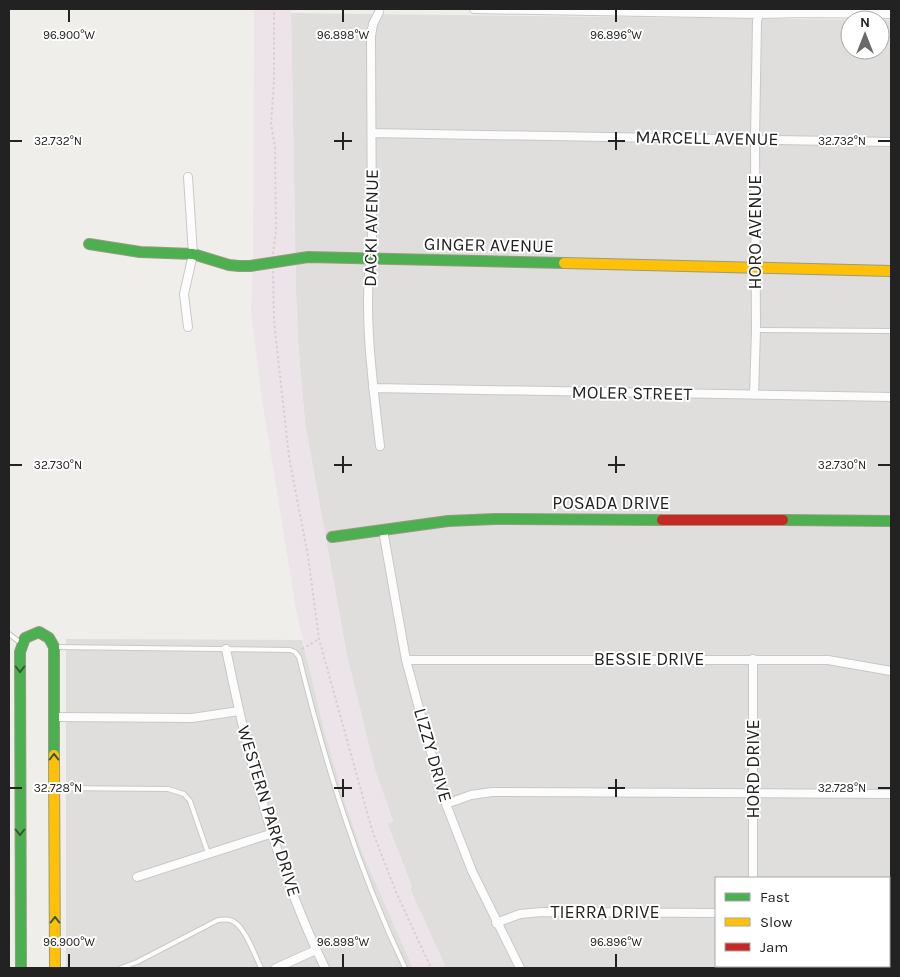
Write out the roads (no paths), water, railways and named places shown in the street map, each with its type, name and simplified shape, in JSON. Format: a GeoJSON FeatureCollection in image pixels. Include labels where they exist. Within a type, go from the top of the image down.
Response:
{"type":"FeatureCollection","features":[{"type":"Feature","properties":{"kind":"street"},"geometry":{"type":"LineString","coordinates":[[474,9],[891,14]]}},
{"type":"Feature","properties":{"kind":"street","name":"DACKI AVENUE"},"geometry":{"type":"LineString","coordinates":[[378,10],[371,36],[372,248],[369,307],[373,388],[380,446]]}},
{"type":"Feature","properties":{"kind":"street","name":"HORO AVENUE"},"geometry":{"type":"LineString","coordinates":[[754,395],[756,330],[755,139],[758,21],[761,12]]}},
{"type":"Feature","properties":{"kind":"street","name":"MARCELL AVENUE"},"geometry":{"type":"LineString","coordinates":[[372,133],[891,142]]}},
{"type":"Feature","properties":{"kind":"street"},"geometry":{"type":"LineString","coordinates":[[188,177],[193,254],[184,294],[188,327]]}},
{"type":"Feature","properties":{"kind":"street","name":"GINGER AVENUE"},"geometry":{"type":"LineString","coordinates":[[89,244],[140,252],[193,254],[228,265],[250,266],[308,257],[891,271]]}},
{"type":"Feature","properties":{"kind":"street","name":"MOLER STREET"},"geometry":{"type":"LineString","coordinates":[[373,388],[891,397]]}},
{"type":"Feature","properties":{"kind":"street","name":"POSADA DRIVE"},"geometry":{"type":"LineString","coordinates":[[332,536],[448,521],[496,519],[891,521]]}},
{"type":"Feature","properties":{"kind":"street","name":"LIZZY DRIVE"},"geometry":{"type":"LineString","coordinates":[[383,530],[406,660],[446,804],[472,871],[496,923],[520,968]]}},
{"type":"Feature","properties":{"kind":"street"},"geometry":{"type":"LineString","coordinates":[[21,968],[21,644],[28,635],[39,632],[49,638],[54,647],[55,968]]}},
{"type":"Feature","properties":{"kind":"street","name":"WESTERN PARK DRIVE"},"geometry":{"type":"LineString","coordinates":[[226,649],[254,770],[273,833],[292,890],[325,968]]}},
{"type":"Feature","properties":{"kind":"street","name":"HORD DRIVE"},"geometry":{"type":"LineString","coordinates":[[753,659],[753,877]]}},
{"type":"Feature","properties":{"kind":"street","name":"BESSIE DRIVE"},"geometry":{"type":"LineString","coordinates":[[406,660],[828,660],[891,671]]}},
{"type":"Feature","properties":{"kind":"street"},"geometry":{"type":"LineString","coordinates":[[54,717],[192,718],[239,711]]}},
{"type":"Feature","properties":{"kind":"street"},"geometry":{"type":"LineString","coordinates":[[446,804],[471,795],[492,792],[891,794]]}},
{"type":"Feature","properties":{"kind":"street"},"geometry":{"type":"LineString","coordinates":[[137,877],[273,833]]}},
{"type":"Feature","properties":{"kind":"street","name":"TIERRA DRIVE"},"geometry":{"type":"LineString","coordinates":[[496,923],[520,914],[542,912],[715,913]]}},
{"type":"Feature","properties":{"kind":"street"},"geometry":{"type":"LineString","coordinates":[[276,968],[316,950]]}},
{"type":"Feature","properties":{"kind":"lane"},"geometry":{"type":"LineString","coordinates":[[756,330],[891,331]]}},
{"type":"Feature","properties":{"kind":"lane"},"geometry":{"type":"LineString","coordinates":[[9,634],[21,644]]}},
{"type":"Feature","properties":{"kind":"lane"},"geometry":{"type":"LineString","coordinates":[[54,647],[290,650],[295,652],[299,657],[315,721],[355,851],[381,918],[405,968]]}},
{"type":"Feature","properties":{"kind":"lane"},"geometry":{"type":"LineString","coordinates":[[55,788],[168,789],[184,794],[190,801],[209,854]]}},
{"type":"Feature","properties":{"kind":"lane"},"geometry":{"type":"LineString","coordinates":[[121,968],[137,962],[218,920],[230,920],[238,924],[243,930],[261,968]]}}]}
